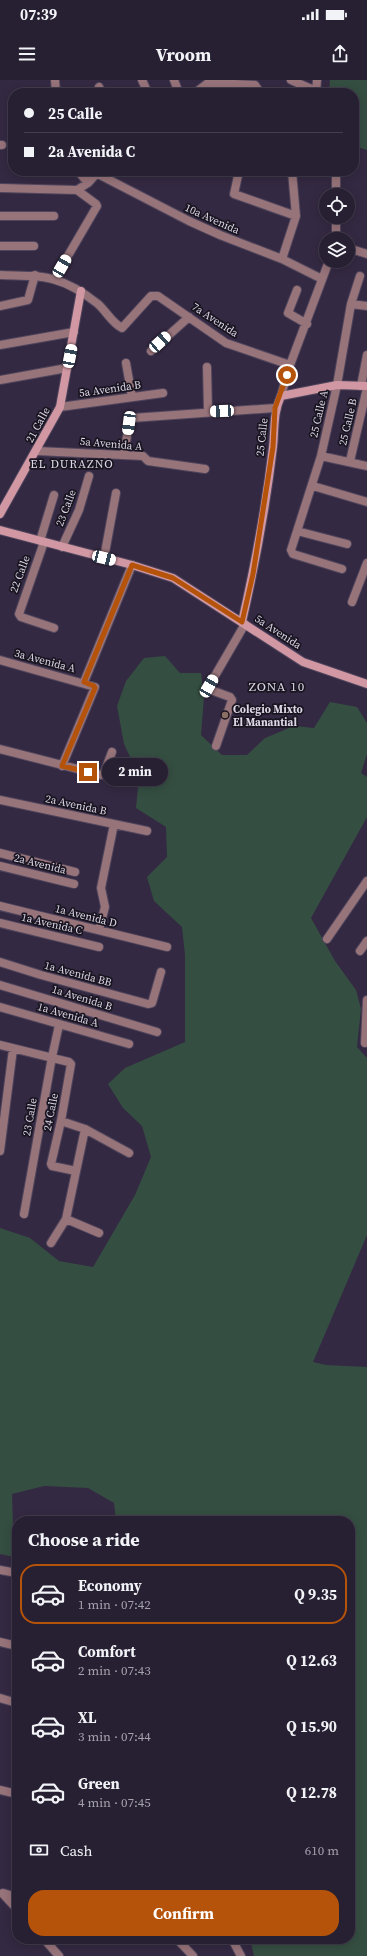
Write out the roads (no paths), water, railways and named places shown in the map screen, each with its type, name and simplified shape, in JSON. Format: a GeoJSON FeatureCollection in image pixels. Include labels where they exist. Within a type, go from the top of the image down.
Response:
{"type":"FeatureCollection","features":[{"type":"Feature","properties":{"kind":"street"},"geometry":{"type":"LineString","coordinates":[[291,80],[308,88]]}},
{"type":"Feature","properties":{"kind":"street"},"geometry":{"type":"LineString","coordinates":[[211,83],[211,88]]}},
{"type":"Feature","properties":{"kind":"street"},"geometry":{"type":"LineString","coordinates":[[203,88],[211,83],[255,85],[256,88]]}},
{"type":"Feature","properties":{"kind":"street"},"geometry":{"type":"LineString","coordinates":[[82,176],[88,183]]}},
{"type":"Feature","properties":{"kind":"street"},"geometry":{"type":"LineString","coordinates":[[0,188],[75,190],[88,183],[94,176]]}},
{"type":"Feature","properties":{"kind":"street","name":"10a Avenida"},"geometry":{"type":"LineString","coordinates":[[105,176],[220,236],[282,259],[322,279]]}},
{"type":"Feature","properties":{"kind":"street"},"geometry":{"type":"LineString","coordinates":[[238,176],[234,194],[296,216]]}},
{"type":"Feature","properties":{"kind":"street"},"geometry":{"type":"LineString","coordinates":[[282,259],[296,216],[292,176]]}},
{"type":"Feature","properties":{"kind":"street"},"geometry":{"type":"LineString","coordinates":[[336,176],[336,188]]}},
{"type":"Feature","properties":{"kind":"street"},"geometry":{"type":"LineString","coordinates":[[55,278],[97,205],[75,190]]}},
{"type":"Feature","properties":{"kind":"street"},"geometry":{"type":"LineString","coordinates":[[0,216],[54,216]]}},
{"type":"Feature","properties":{"kind":"street"},"geometry":{"type":"LineString","coordinates":[[0,246],[34,246]]}},
{"type":"Feature","properties":{"kind":"street"},"geometry":{"type":"LineString","coordinates":[[355,250],[367,254]]}},
{"type":"Feature","properties":{"kind":"street","name":"25 Calle"},"geometry":{"type":"LineString","coordinates":[[216,746],[231,698],[209,688],[243,623],[253,574],[273,447],[275,408],[326,268]]}},
{"type":"Feature","properties":{"kind":"street"},"geometry":{"type":"LineString","coordinates":[[0,275],[35,275],[55,278],[81,291]]}},
{"type":"Feature","properties":{"kind":"street"},"geometry":{"type":"LineString","coordinates":[[0,306],[28,300],[35,275]]}},
{"type":"Feature","properties":{"kind":"street","name":"25 Calle A"},"geometry":{"type":"LineString","coordinates":[[342,569],[293,554],[291,550],[321,456],[337,385],[351,304],[360,276]]}},
{"type":"Feature","properties":{"kind":"street"},"geometry":{"type":"LineString","coordinates":[[297,290],[287,311],[306,324]]}},
{"type":"Feature","properties":{"kind":"street","name":"7a Avenida"},"geometry":{"type":"LineString","coordinates":[[81,291],[101,307],[122,328],[151,296],[154,295],[226,343],[290,365]]}},
{"type":"Feature","properties":{"kind":"street","name":"21 Calle"},"geometry":{"type":"LineString","coordinates":[[0,514],[37,451],[60,407],[81,291]]}},
{"type":"Feature","properties":{"kind":"street"},"geometry":{"type":"LineString","coordinates":[[351,304],[367,306]]}},
{"type":"Feature","properties":{"kind":"street"},"geometry":{"type":"LineString","coordinates":[[151,351],[189,317]]}},
{"type":"Feature","properties":{"kind":"street"},"geometry":{"type":"LineString","coordinates":[[0,345],[74,332]]}},
{"type":"Feature","properties":{"kind":"street","name":"25 Calle B"},"geometry":{"type":"LineString","coordinates":[[350,461],[365,387],[367,355]]}},
{"type":"Feature","properties":{"kind":"street"},"geometry":{"type":"LineString","coordinates":[[126,363],[132,397]]}},
{"type":"Feature","properties":{"kind":"street"},"geometry":{"type":"LineString","coordinates":[[207,367],[208,412]]}},
{"type":"Feature","properties":{"kind":"street"},"geometry":{"type":"LineString","coordinates":[[0,380],[67,368]]}},
{"type":"Feature","properties":{"kind":"street"},"geometry":{"type":"LineString","coordinates":[[280,396],[337,385],[365,387]]}},
{"type":"Feature","properties":{"kind":"street","name":"5a Avenida B"},"geometry":{"type":"LineString","coordinates":[[60,407],[163,393]]}},
{"type":"Feature","properties":{"kind":"street"},"geometry":{"type":"LineString","coordinates":[[124,455],[129,420],[132,418],[275,408]]}},
{"type":"Feature","properties":{"kind":"street","name":"5a Avenida A"},"geometry":{"type":"LineString","coordinates":[[37,451],[143,456],[148,461],[205,469]]}},
{"type":"Feature","properties":{"kind":"street"},"geometry":{"type":"LineString","coordinates":[[321,456],[350,461],[367,466]]}},
{"type":"Feature","properties":{"kind":"street","name":"23 Calle"},"geometry":{"type":"LineString","coordinates":[[62,548],[79,510],[89,476]]}},
{"type":"Feature","properties":{"kind":"street"},"geometry":{"type":"LineString","coordinates":[[312,486],[367,502]]}},
{"type":"Feature","properties":{"kind":"street"},"geometry":{"type":"LineString","coordinates":[[104,558],[116,493]]}},
{"type":"Feature","properties":{"kind":"street","name":"22 Calle"},"geometry":{"type":"LineString","coordinates":[[54,495],[42,541],[19,614],[21,617],[54,628]]}},
{"type":"Feature","properties":{"kind":"street","name":"5a Avenida"},"geometry":{"type":"LineString","coordinates":[[0,530],[62,548],[132,565],[173,578],[303,662],[367,684]]}},
{"type":"Feature","properties":{"kind":"street"},"geometry":{"type":"LineString","coordinates":[[297,531],[347,544]]}},
{"type":"Feature","properties":{"kind":"street"},"geometry":{"type":"LineString","coordinates":[[352,602],[367,563]]}},
{"type":"Feature","properties":{"kind":"street"},"geometry":{"type":"LineString","coordinates":[[62,766],[95,688],[94,686],[84,682],[132,565]]}},
{"type":"Feature","properties":{"kind":"street","name":"3a Avenida A"},"geometry":{"type":"LineString","coordinates":[[0,660],[84,682]]}},
{"type":"Feature","properties":{"kind":"street"},"geometry":{"type":"LineString","coordinates":[[0,749],[62,766],[103,775],[112,752]]}},
{"type":"Feature","properties":{"kind":"street","name":"2a Avenida B"},"geometry":{"type":"LineString","coordinates":[[0,800],[147,831]]}},
{"type":"Feature","properties":{"kind":"street"},"geometry":{"type":"LineString","coordinates":[[99,930],[105,907],[101,888],[114,824]]}},
{"type":"Feature","properties":{"kind":"street"},"geometry":{"type":"LineString","coordinates":[[0,853],[75,872]]}},
{"type":"Feature","properties":{"kind":"street","name":"2a Avenida"},"geometry":{"type":"LineString","coordinates":[[0,866],[74,884]]}},
{"type":"Feature","properties":{"kind":"street"},"geometry":{"type":"LineString","coordinates":[[326,939],[367,881]]}},
{"type":"Feature","properties":{"kind":"street","name":"1a Avenida D"},"geometry":{"type":"LineString","coordinates":[[0,906],[167,946]]}},
{"type":"Feature","properties":{"kind":"street","name":"1a Avenida C"},"geometry":{"type":"LineString","coordinates":[[0,923],[99,947]]}},
{"type":"Feature","properties":{"kind":"street"},"geometry":{"type":"LineString","coordinates":[[360,950],[367,941]]}},
{"type":"Feature","properties":{"kind":"street","name":"1a Avenida BB"},"geometry":{"type":"LineString","coordinates":[[0,962],[41,975],[150,1004],[161,972]]}},
{"type":"Feature","properties":{"kind":"street","name":"1a Avenida B"},"geometry":{"type":"LineString","coordinates":[[0,985],[157,1032]]}},
{"type":"Feature","properties":{"kind":"street"},"geometry":{"type":"LineString","coordinates":[[365,1043],[367,1000]]}},
{"type":"Feature","properties":{"kind":"street","name":"1a Avenida A"},"geometry":{"type":"LineString","coordinates":[[0,1007],[129,1044]]}},
{"type":"Feature","properties":{"kind":"street","name":"23 Calle"},"geometry":{"type":"LineString","coordinates":[[24,1214],[59,1025]]}},
{"type":"Feature","properties":{"kind":"street"},"geometry":{"type":"LineString","coordinates":[[0,1045],[13,1050],[52,1057]]}},
{"type":"Feature","properties":{"kind":"street"},"geometry":{"type":"LineString","coordinates":[[0,1151],[13,1050]]}},
{"type":"Feature","properties":{"kind":"street","name":"24 Calle"},"geometry":{"type":"LineString","coordinates":[[52,1057],[71,1064],[61,1122],[51,1164],[52,1166],[76,1171]]}},
{"type":"Feature","properties":{"kind":"street"},"geometry":{"type":"LineString","coordinates":[[61,1122],[85,1129],[129,1153]]}},
{"type":"Feature","properties":{"kind":"street"},"geometry":{"type":"LineString","coordinates":[[51,1243],[64,1222],[69,1206],[85,1129]]}},
{"type":"Feature","properties":{"kind":"street"},"geometry":{"type":"LineString","coordinates":[[64,1222],[99,1233]]}},
{"type":"Feature","properties":{"kind":"street"},"geometry":{"type":"LineString","coordinates":[[0,1570],[12,1572]]}},
{"type":"Feature","properties":{"kind":"street"},"geometry":{"type":"LineString","coordinates":[[0,1642],[12,1645]]}},
{"type":"Feature","properties":{"kind":"street"},"geometry":{"type":"LineString","coordinates":[[0,1698],[12,1702]]}},
{"type":"Feature","properties":{"kind":"street"},"geometry":{"type":"LineString","coordinates":[[0,1790],[12,1793]]}},
{"type":"Feature","properties":{"kind":"street"},"geometry":{"type":"LineString","coordinates":[[2,1893],[12,1896]]}},
{"type":"Feature","properties":{"kind":"street"},"geometry":{"type":"LineString","coordinates":[[2,1893],[12,1904]]}},
{"type":"Feature","properties":{"kind":"street"},"geometry":{"type":"LineString","coordinates":[[48,1944],[59,1956]]}},
{"type":"Feature","properties":{"kind":"street"},"geometry":{"type":"LineString","coordinates":[[182,1944],[193,1956]]}},
{"type":"Feature","properties":{"kind":"street"},"geometry":{"type":"LineString","coordinates":[[236,1944],[239,1948],[241,1956]]}},
{"type":"Feature","properties":{"kind":"place","name":"Colegio Mixto El Manantial"},"geometry":{"type":"Point","coordinates":[225,715]}},
{"type":"Feature","properties":{"kind":"district","name":"EL DURAZNO"},"geometry":{"type":"Point","coordinates":[72,464]}},
{"type":"Feature","properties":{"kind":"district","name":"ZONA 10"},"geometry":{"type":"Point","coordinates":[277,686]}}]}
